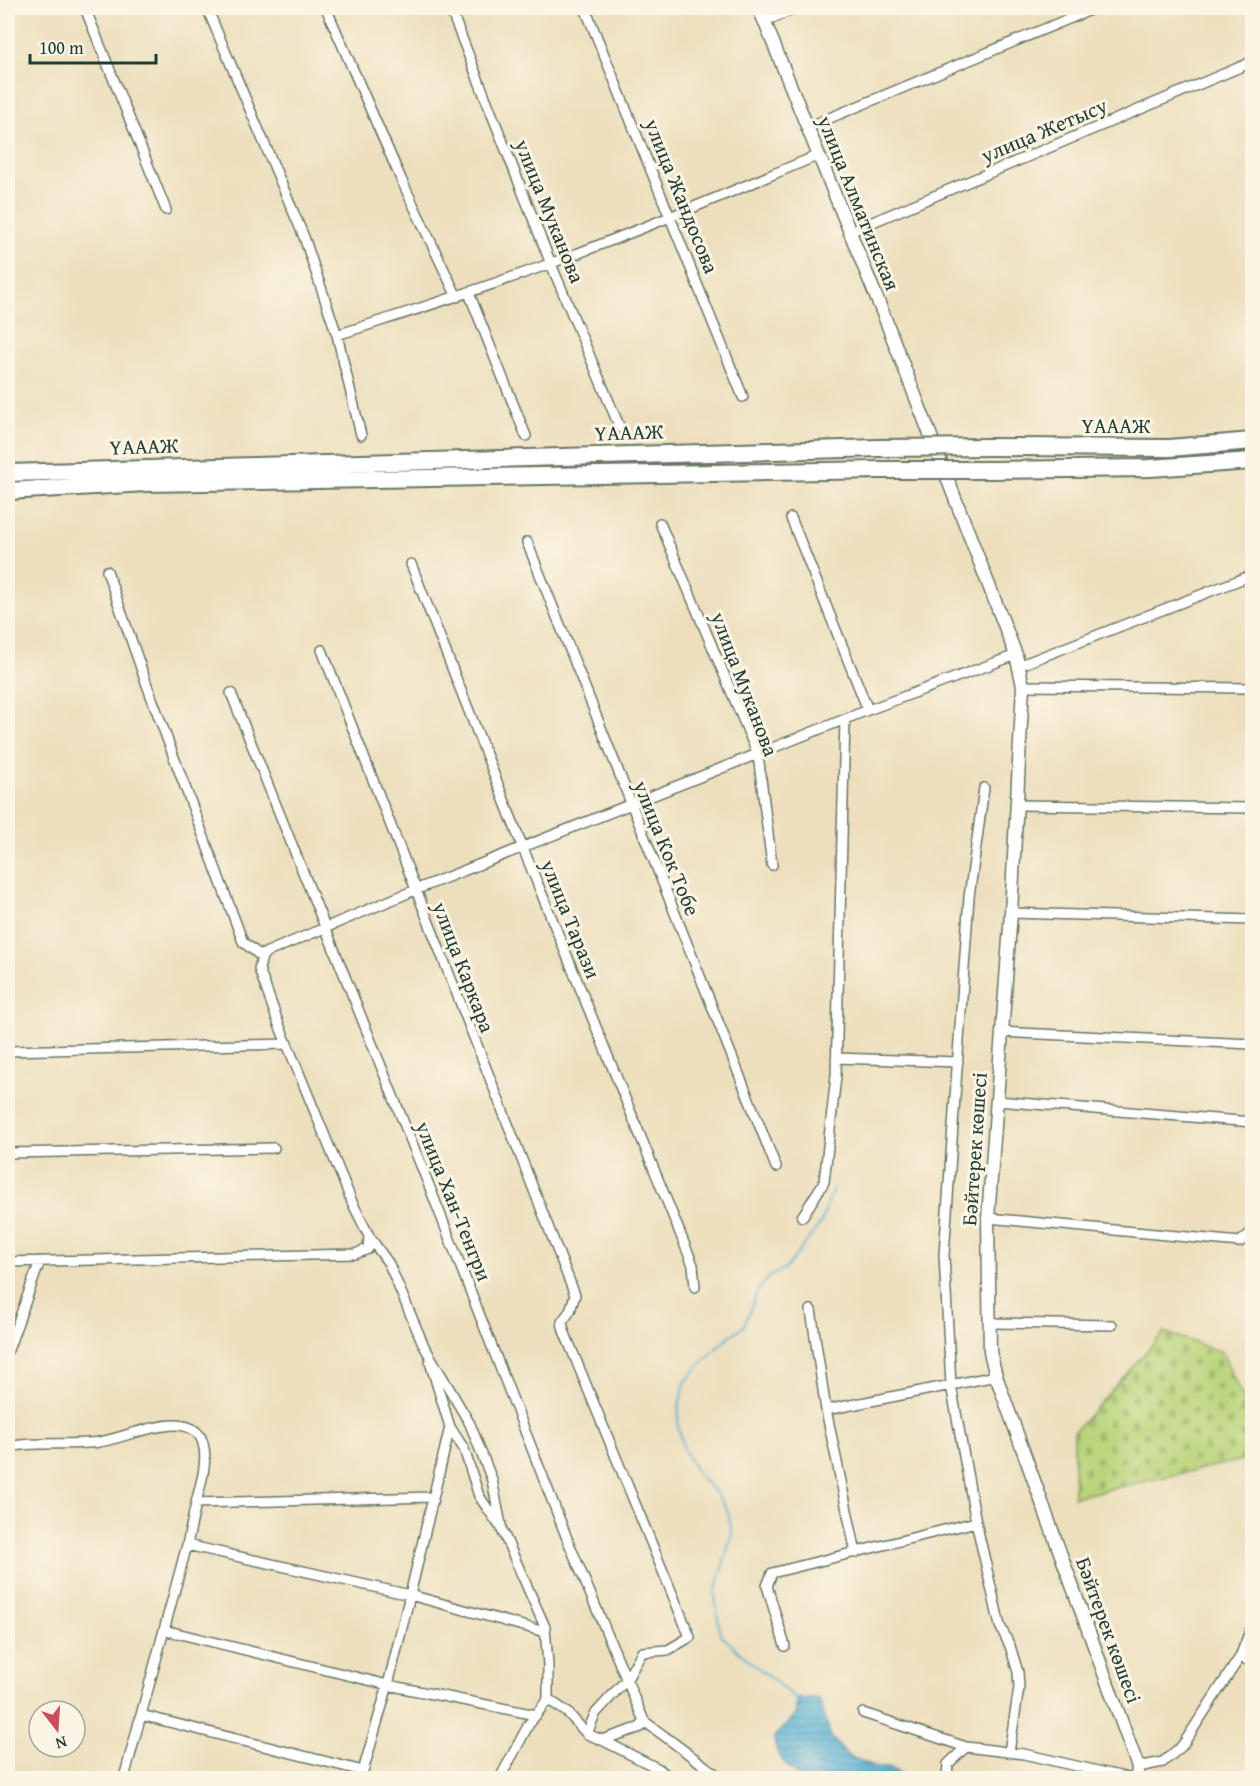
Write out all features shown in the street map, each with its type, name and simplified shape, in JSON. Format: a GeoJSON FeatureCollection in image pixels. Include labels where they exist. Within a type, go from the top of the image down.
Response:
{"type":"FeatureCollection","features":[{"type":"Feature","properties":{"kind":"highway","name":"ҮАААЖ"},"geometry":{"type":"LineString","coordinates":[[8,473],[880,448],[1169,448],[1252,441]]}},
{"type":"Feature","properties":{"kind":"highway","name":"ҮАААЖ"},"geometry":{"type":"LineString","coordinates":[[8,491],[146,483],[880,470],[1150,468],[1252,461]]}},
{"type":"Feature","properties":{"kind":"street"},"geometry":{"type":"LineString","coordinates":[[85,8],[166,210]]}},
{"type":"Feature","properties":{"kind":"street"},"geometry":{"type":"LineString","coordinates":[[207,8],[304,237],[337,335],[361,435]]}},
{"type":"Feature","properties":{"kind":"street"},"geometry":{"type":"LineString","coordinates":[[326,8],[401,179],[457,297]]}},
{"type":"Feature","properties":{"kind":"street","name":"улица Муканова"},"geometry":{"type":"LineString","coordinates":[[450,8],[551,264],[620,428]]}},
{"type":"Feature","properties":{"kind":"street","name":"улица Жандосова"},"geometry":{"type":"LineString","coordinates":[[585,8],[743,398]]}},
{"type":"Feature","properties":{"kind":"street","name":"улица Алматинская"},"geometry":{"type":"LineString","coordinates":[[759,8],[963,519]]}},
{"type":"Feature","properties":{"kind":"street"},"geometry":{"type":"LineString","coordinates":[[765,21],[797,8]]}},
{"type":"Feature","properties":{"kind":"street"},"geometry":{"type":"LineString","coordinates":[[808,127],[1095,8]]}},
{"type":"Feature","properties":{"kind":"street","name":"улица Жетысу"},"geometry":{"type":"LineString","coordinates":[[849,232],[1252,62]]}},
{"type":"Feature","properties":{"kind":"street"},"geometry":{"type":"LineString","coordinates":[[337,335],[551,264],[819,155]]}},
{"type":"Feature","properties":{"kind":"street"},"geometry":{"type":"LineString","coordinates":[[469,293],[526,436]]}},
{"type":"Feature","properties":{"kind":"street"},"geometry":{"type":"LineString","coordinates":[[791,518],[868,710]]}},
{"type":"Feature","properties":{"kind":"street","name":"Бәйтерек көшесі"},"geometry":{"type":"LineString","coordinates":[[963,519],[1017,661],[1023,686],[1011,913],[1000,1032],[988,1218],[990,1352],[996,1376],[1138,1773],[1163,1762],[1182,1746],[1240,1657],[1252,1626]]}},
{"type":"Feature","properties":{"kind":"street","name":"улица Муканова"},"geometry":{"type":"LineString","coordinates":[[660,524],[758,755],[772,865]]}},
{"type":"Feature","properties":{"kind":"street","name":"улица Кок Тобе"},"geometry":{"type":"LineString","coordinates":[[527,542],[776,1167]]}},
{"type":"Feature","properties":{"kind":"street","name":"улица Тарази"},"geometry":{"type":"LineString","coordinates":[[411,564],[523,848],[693,1265],[695,1287]]}},
{"type":"Feature","properties":{"kind":"street"},"geometry":{"type":"LineString","coordinates":[[107,571],[243,942],[262,957]]}},
{"type":"Feature","properties":{"kind":"street"},"geometry":{"type":"LineString","coordinates":[[500,1779],[529,1724],[549,1699],[544,1627],[502,1530],[479,1496],[464,1449],[450,1427],[424,1346],[389,1264],[369,1236],[352,1202],[259,969],[262,957],[266,953],[415,890],[631,806],[844,719],[1017,661],[1252,575]]}},
{"type":"Feature","properties":{"kind":"street","name":"улица Каркара"},"geometry":{"type":"LineString","coordinates":[[322,650],[575,1295],[570,1311],[562,1322],[564,1331],[690,1637],[668,1650],[642,1652],[627,1679]]}},
{"type":"Feature","properties":{"kind":"street"},"geometry":{"type":"LineString","coordinates":[[1023,686],[1252,688]]}},
{"type":"Feature","properties":{"kind":"street","name":"улица Хан-Тенгри"},"geometry":{"type":"LineString","coordinates":[[231,693],[564,1530],[644,1721]]}},
{"type":"Feature","properties":{"kind":"street"},"geometry":{"type":"LineString","coordinates":[[802,1217],[824,1182],[836,1058],[844,719]]}},
{"type":"Feature","properties":{"kind":"street"},"geometry":{"type":"LineString","coordinates":[[984,788],[969,897],[944,1255],[951,1385],[976,1522],[1000,1626],[1010,1646],[1018,1672],[1019,1688],[1009,1752]]}},
{"type":"Feature","properties":{"kind":"street"},"geometry":{"type":"LineString","coordinates":[[1017,805],[1252,808]]}},
{"type":"Feature","properties":{"kind":"street"},"geometry":{"type":"LineString","coordinates":[[1011,913],[1252,920]]}},
{"type":"Feature","properties":{"kind":"street"},"geometry":{"type":"LineString","coordinates":[[1000,1032],[1252,1044]]}},
{"type":"Feature","properties":{"kind":"street"},"geometry":{"type":"LineString","coordinates":[[8,1051],[287,1044]]}},
{"type":"Feature","properties":{"kind":"street"},"geometry":{"type":"LineString","coordinates":[[836,1058],[958,1062]]}},
{"type":"Feature","properties":{"kind":"street"},"geometry":{"type":"LineString","coordinates":[[997,1101],[1252,1122]]}},
{"type":"Feature","properties":{"kind":"street"},"geometry":{"type":"LineString","coordinates":[[8,1153],[274,1148]]}},
{"type":"Feature","properties":{"kind":"street"},"geometry":{"type":"LineString","coordinates":[[988,1218],[1240,1242],[1252,1232]]}},
{"type":"Feature","properties":{"kind":"street"},"geometry":{"type":"LineString","coordinates":[[8,1262],[355,1254],[368,1249],[369,1236]]}},
{"type":"Feature","properties":{"kind":"street"},"geometry":{"type":"LineString","coordinates":[[8,1350],[40,1261]]}},
{"type":"Feature","properties":{"kind":"street"},"geometry":{"type":"LineString","coordinates":[[811,1310],[826,1410],[856,1553]]}},
{"type":"Feature","properties":{"kind":"street"},"geometry":{"type":"LineString","coordinates":[[990,1323],[1112,1325]]}},
{"type":"Feature","properties":{"kind":"street"},"geometry":{"type":"LineString","coordinates":[[424,1346],[470,1424],[492,1480],[502,1530]]}},
{"type":"Feature","properties":{"kind":"street"},"geometry":{"type":"LineString","coordinates":[[826,1410],[996,1376]]}},
{"type":"Feature","properties":{"kind":"street"},"geometry":{"type":"LineString","coordinates":[[8,1448],[100,1442],[164,1425],[185,1425],[198,1434],[204,1448],[203,1470],[187,1545],[124,1779]]}},
{"type":"Feature","properties":{"kind":"street"},"geometry":{"type":"LineString","coordinates":[[141,1715],[363,1775],[388,1685],[450,1427]]}},
{"type":"Feature","properties":{"kind":"street"},"geometry":{"type":"LineString","coordinates":[[196,1503],[433,1497]]}},
{"type":"Feature","properties":{"kind":"street"},"geometry":{"type":"LineString","coordinates":[[785,1646],[767,1586],[772,1573],[976,1522]]}},
{"type":"Feature","properties":{"kind":"street"},"geometry":{"type":"LineString","coordinates":[[187,1545],[410,1595],[545,1632]]}},
{"type":"Feature","properties":{"kind":"street"},"geometry":{"type":"LineString","coordinates":[[164,1630],[388,1685],[536,1716]]}},
{"type":"Feature","properties":{"kind":"street"},"geometry":{"type":"LineString","coordinates":[[1240,1657],[1252,1662]]}},
{"type":"Feature","properties":{"kind":"street"},"geometry":{"type":"LineString","coordinates":[[587,1734],[595,1714],[627,1679]]}},
{"type":"Feature","properties":{"kind":"street"},"geometry":{"type":"LineString","coordinates":[[549,1699],[568,1713],[587,1734],[659,1769],[670,1779]]}},
{"type":"Feature","properties":{"kind":"street"},"geometry":{"type":"LineString","coordinates":[[863,1713],[966,1747],[1009,1752],[1128,1779]]}},
{"type":"Feature","properties":{"kind":"street"},"geometry":{"type":"LineString","coordinates":[[603,1740],[641,1727],[644,1721],[721,1779]]}},
{"type":"Feature","properties":{"kind":"street"},"geometry":{"type":"LineString","coordinates":[[947,1779],[948,1764],[966,1747]]}},
{"type":"Feature","properties":{"kind":"green space"},"geometry":{"type":"Polygon","coordinates":[[[1164,1332],[1222,1352],[1252,1418],[1252,1458],[1074,1497],[1074,1432],[1164,1332]]]}},
{"type":"Feature","properties":{"kind":"water"},"geometry":{"type":"Polygon","coordinates":[[[814,1698],[820,1701],[831,1737],[848,1756],[873,1766],[892,1769],[907,1778],[801,1778],[796,1774],[779,1755],[774,1737],[796,1715],[796,1699],[814,1698]]]}},
{"type":"Feature","properties":{"kind":"waterway"},"geometry":{"type":"LineString","coordinates":[[796,1699],[720,1634],[715,1595],[732,1533],[728,1512],[717,1494],[699,1476],[684,1450],[678,1426],[679,1405],[685,1383],[728,1337],[744,1326],[757,1292],[768,1278],[787,1267],[821,1223],[833,1189]]}}]}
